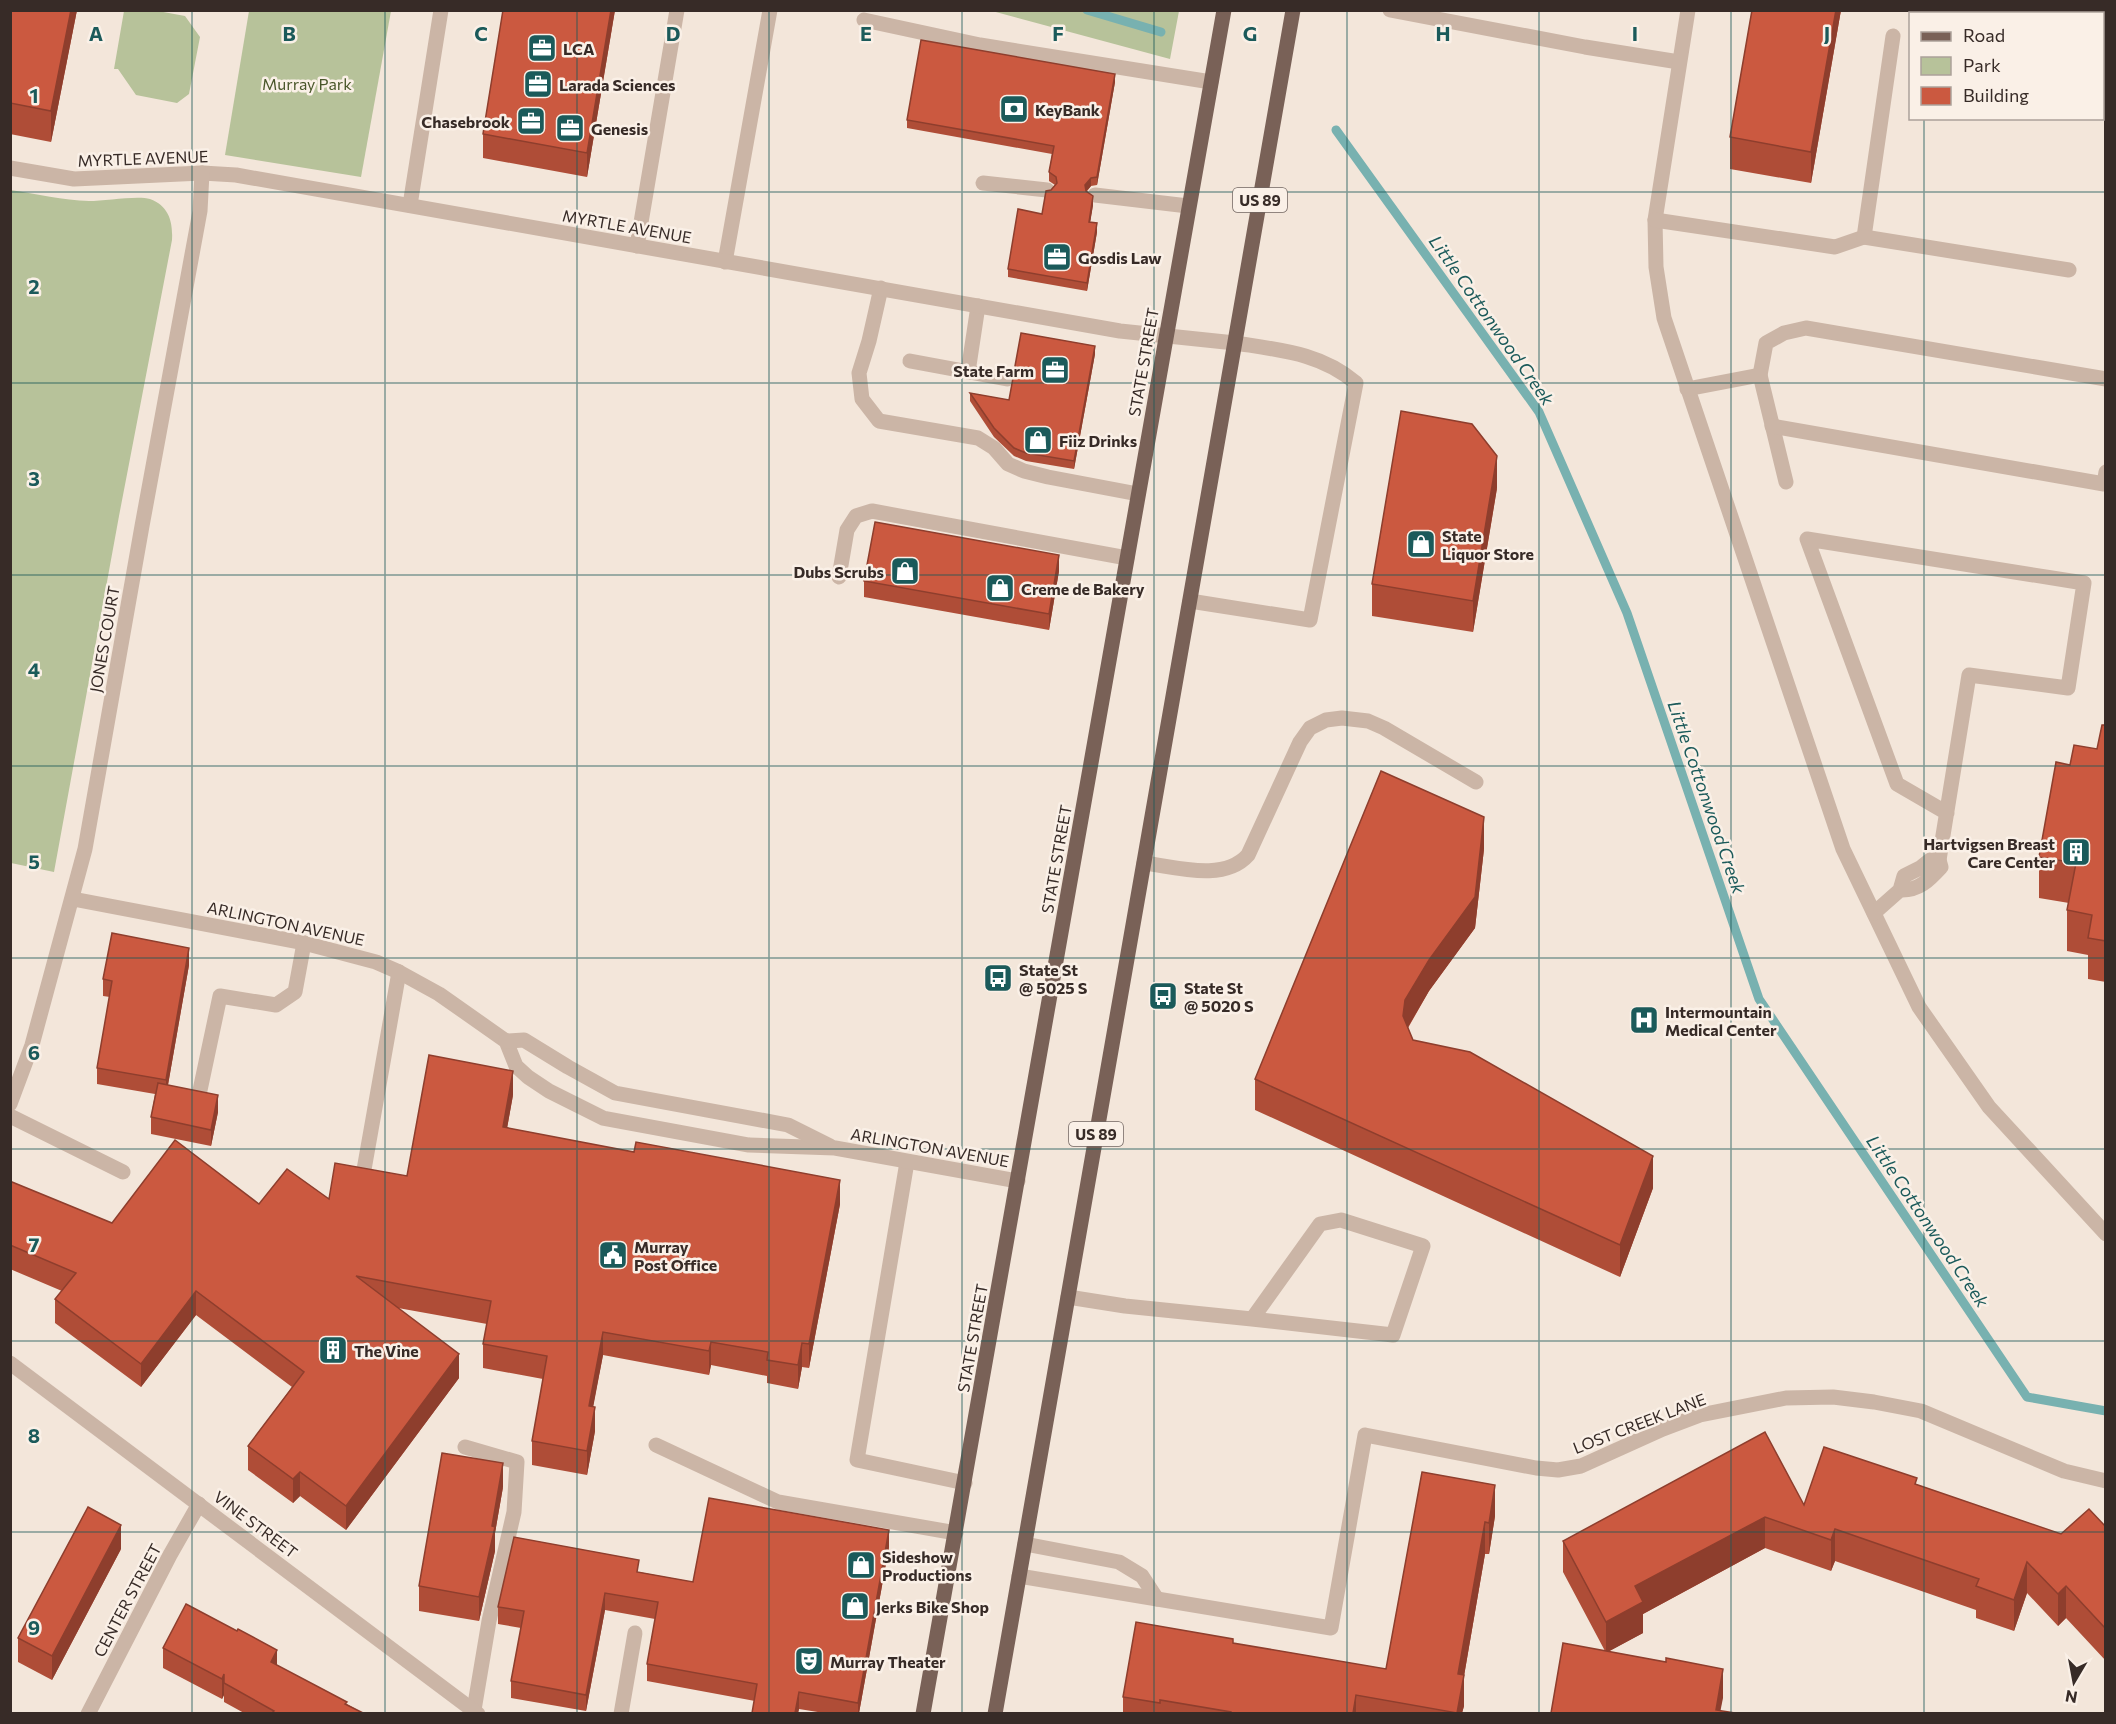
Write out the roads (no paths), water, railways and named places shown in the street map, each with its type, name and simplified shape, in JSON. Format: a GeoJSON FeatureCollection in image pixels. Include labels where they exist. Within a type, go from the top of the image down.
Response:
{"type":"FeatureCollection","features":[{"type":"Feature","properties":{"kind":"main road","name":"STATE STREET"},"geometry":{"type":"LineString","coordinates":[[923,1713],[1224,10]]}},
{"type":"Feature","properties":{"kind":"main road","name":"US 89"},"geometry":{"type":"LineString","coordinates":[[995,1713],[1293,10]]}},
{"type":"Feature","properties":{"kind":"street"},"geometry":{"type":"LineString","coordinates":[[410,206],[441,10]]}},
{"type":"Feature","properties":{"kind":"street"},"geometry":{"type":"LineString","coordinates":[[637,246],[677,10]]}},
{"type":"Feature","properties":{"kind":"street"},"geometry":{"type":"LineString","coordinates":[[725,261],[770,10]]}},
{"type":"Feature","properties":{"kind":"street"},"geometry":{"type":"LineString","coordinates":[[1390,10],[1585,47],[1679,62]]}},
{"type":"Feature","properties":{"kind":"street"},"geometry":{"type":"LineString","coordinates":[[1688,10],[1654,220],[1656,267],[1664,318],[1843,849],[1919,1006],[1989,1107],[2106,1234]]}},
{"type":"Feature","properties":{"kind":"street"},"geometry":{"type":"LineString","coordinates":[[864,20],[980,45],[1211,82]]}},
{"type":"Feature","properties":{"kind":"street"},"geometry":{"type":"LineString","coordinates":[[1864,237],[1893,36]]}},
{"type":"Feature","properties":{"kind":"street","name":"MYRTLE AVENUE"},"geometry":{"type":"LineString","coordinates":[[10,168],[74,178],[202,172],[236,175],[1120,331],[1235,343],[1292,352],[1341,370],[1356,383],[1310,620],[1190,601]]}},
{"type":"Feature","properties":{"kind":"street","name":"JONES COURT"},"geometry":{"type":"LineString","coordinates":[[10,1104],[32,1045],[85,849],[200,211],[202,172]]}},
{"type":"Feature","properties":{"kind":"street"},"geometry":{"type":"LineString","coordinates":[[983,183],[1047,190]]}},
{"type":"Feature","properties":{"kind":"street"},"geometry":{"type":"LineString","coordinates":[[1095,195],[1188,206]]}},
{"type":"Feature","properties":{"kind":"street"},"geometry":{"type":"LineString","coordinates":[[1654,220],[1835,248],[1864,237],[2068,270]]}},
{"type":"Feature","properties":{"kind":"street"},"geometry":{"type":"LineString","coordinates":[[881,288],[859,373],[862,399],[879,421],[978,438],[994,448],[1008,464],[1024,471],[1138,494]]}},
{"type":"Feature","properties":{"kind":"street"},"geometry":{"type":"LineString","coordinates":[[968,372],[978,306]]}},
{"type":"Feature","properties":{"kind":"street"},"geometry":{"type":"LineString","coordinates":[[1786,482],[1760,375],[1766,344],[1784,333],[1806,328],[2106,379]]}},
{"type":"Feature","properties":{"kind":"street"},"geometry":{"type":"LineString","coordinates":[[910,361],[1007,379]]}},
{"type":"Feature","properties":{"kind":"street"},"geometry":{"type":"LineString","coordinates":[[1688,389],[1760,375]]}},
{"type":"Feature","properties":{"kind":"street"},"geometry":{"type":"LineString","coordinates":[[1772,426],[2104,484],[2106,472]]}},
{"type":"Feature","properties":{"kind":"street"},"geometry":{"type":"LineString","coordinates":[[839,577],[847,530],[856,516],[872,511],[1127,558]]}},
{"type":"Feature","properties":{"kind":"street"},"geometry":{"type":"LineString","coordinates":[[1874,913],[1900,890],[1910,891],[1927,883],[1941,867],[1939,860],[1947,813],[1969,675],[2068,688],[2084,583],[1808,539],[1897,784],[1947,813]]}},
{"type":"Feature","properties":{"kind":"street"},"geometry":{"type":"LineString","coordinates":[[1144,863],[1217,870],[1228,868],[1243,860],[1248,855],[1300,742],[1310,728],[1326,720],[1352,719],[1377,724],[1476,782]]}},
{"type":"Feature","properties":{"kind":"street","name":"ARLINGTON AVENUE"},"geometry":{"type":"LineString","coordinates":[[73,899],[304,943],[351,954],[399,972],[439,994],[506,1041],[516,1066],[528,1077],[549,1091],[603,1118],[749,1145],[835,1148],[1018,1181]]}},
{"type":"Feature","properties":{"kind":"street"},"geometry":{"type":"LineString","coordinates":[[199,1095],[220,996],[276,1005],[295,992],[304,943]]}},
{"type":"Feature","properties":{"kind":"street"},"geometry":{"type":"LineString","coordinates":[[362,1181],[399,972]]}},
{"type":"Feature","properties":{"kind":"street","name":"ARLINGTON AVENUE"},"geometry":{"type":"LineString","coordinates":[[506,1041],[524,1040],[583,1076],[615,1092],[788,1125],[835,1148]]}},
{"type":"Feature","properties":{"kind":"street"},"geometry":{"type":"LineString","coordinates":[[10,1116],[123,1172]]}},
{"type":"Feature","properties":{"kind":"street"},"geometry":{"type":"LineString","coordinates":[[907,1161],[857,1460],[965,1483]]}},
{"type":"Feature","properties":{"kind":"street"},"geometry":{"type":"LineString","coordinates":[[1068,1297],[1125,1306],[1393,1335],[1422,1246],[1341,1220],[1320,1224],[1252,1318]]}},
{"type":"Feature","properties":{"kind":"street","name":"VINE STREET"},"geometry":{"type":"LineString","coordinates":[[10,1363],[476,1712]]}},
{"type":"Feature","properties":{"kind":"street","name":"LOST CREEK LANE"},"geometry":{"type":"LineString","coordinates":[[1019,1576],[1330,1628],[1365,1435],[1536,1468],[1558,1470],[1581,1466],[1700,1415],[1786,1398],[1833,1397],[1921,1411],[2064,1471],[2106,1481]]}},
{"type":"Feature","properties":{"kind":"street"},"geometry":{"type":"LineString","coordinates":[[656,1445],[778,1502],[956,1533]]}},
{"type":"Feature","properties":{"kind":"street"},"geometry":{"type":"LineString","coordinates":[[465,1447],[516,1462],[514,1512],[489,1621],[476,1712]]}},
{"type":"Feature","properties":{"kind":"street","name":"CENTER STREET"},"geometry":{"type":"LineString","coordinates":[[88,1713],[199,1504]]}},
{"type":"Feature","properties":{"kind":"street"},"geometry":{"type":"LineString","coordinates":[[1024,1544],[1119,1562],[1142,1575],[1156,1599]]}},
{"type":"Feature","properties":{"kind":"street"},"geometry":{"type":"LineString","coordinates":[[621,1713],[635,1633]]}},
{"type":"Feature","properties":{"kind":"waterway","name":"Little Cottonwood Creek"},"geometry":{"type":"LineString","coordinates":[[1087,10],[1161,32]]}},
{"type":"Feature","properties":{"kind":"waterway","name":"Little Cottonwood Creek"},"geometry":{"type":"LineString","coordinates":[[1336,130],[1539,412],[1627,613],[1759,999],[2027,1397],[2106,1411]]}},
{"type":"Feature","properties":{"kind":"place","name":"LCA"},"geometry":{"type":"Point","coordinates":[542,48]}},
{"type":"Feature","properties":{"kind":"place","name":"Larada Sciences"},"geometry":{"type":"Point","coordinates":[538,84]}},
{"type":"Feature","properties":{"kind":"place","name":"KeyBank"},"geometry":{"type":"Point","coordinates":[1014,109]}},
{"type":"Feature","properties":{"kind":"place","name":"Chasebrook"},"geometry":{"type":"Point","coordinates":[531,121]}},
{"type":"Feature","properties":{"kind":"place","name":"Genesis"},"geometry":{"type":"Point","coordinates":[570,128]}},
{"type":"Feature","properties":{"kind":"place","name":"Gosdis Law"},"geometry":{"type":"Point","coordinates":[1057,257]}},
{"type":"Feature","properties":{"kind":"place","name":"State Farm"},"geometry":{"type":"Point","coordinates":[1055,370]}},
{"type":"Feature","properties":{"kind":"place","name":"Fiiz Drinks"},"geometry":{"type":"Point","coordinates":[1038,440]}},
{"type":"Feature","properties":{"kind":"place","name":"State Liquor Store"},"geometry":{"type":"Point","coordinates":[1421,544]}},
{"type":"Feature","properties":{"kind":"place","name":"Dubs Scrubs"},"geometry":{"type":"Point","coordinates":[905,571]}},
{"type":"Feature","properties":{"kind":"place","name":"Creme de Bakery"},"geometry":{"type":"Point","coordinates":[1000,588]}},
{"type":"Feature","properties":{"kind":"place","name":"Hartvigsen Breast Care Center"},"geometry":{"type":"Point","coordinates":[2076,852]}},
{"type":"Feature","properties":{"kind":"place","name":"State St @ 5025 S"},"geometry":{"type":"Point","coordinates":[998,978]}},
{"type":"Feature","properties":{"kind":"place","name":"State St @ 5020 S"},"geometry":{"type":"Point","coordinates":[1163,996]}},
{"type":"Feature","properties":{"kind":"place","name":"Intermountain Medical Center"},"geometry":{"type":"Point","coordinates":[1644,1020]}},
{"type":"Feature","properties":{"kind":"place","name":"Murray Post Office"},"geometry":{"type":"Point","coordinates":[613,1255]}},
{"type":"Feature","properties":{"kind":"place","name":"The Vine"},"geometry":{"type":"Point","coordinates":[333,1350]}},
{"type":"Feature","properties":{"kind":"place","name":"Sideshow Productions"},"geometry":{"type":"Point","coordinates":[861,1565]}},
{"type":"Feature","properties":{"kind":"place","name":"Jerks Bike Shop"},"geometry":{"type":"Point","coordinates":[855,1606]}},
{"type":"Feature","properties":{"kind":"place","name":"Murray Theater"},"geometry":{"type":"Point","coordinates":[809,1661]}},
{"type":"Feature","properties":{"kind":"park label","name":"Murray Park"},"geometry":{"type":"Point","coordinates":[307,83]}}]}
